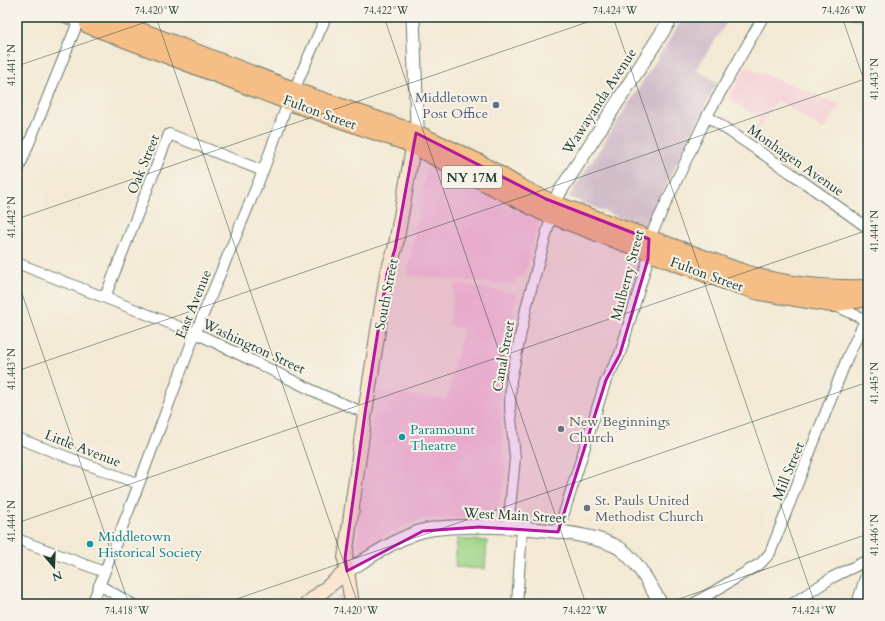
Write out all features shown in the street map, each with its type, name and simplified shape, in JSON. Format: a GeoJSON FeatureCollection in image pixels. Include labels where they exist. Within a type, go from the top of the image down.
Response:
{"type":"FeatureCollection","features":[{"type":"Feature","properties":{"kind":"main road","name":"Fulton Street"},"geometry":{"type":"LineString","coordinates":[[83,17],[88,25],[480,163],[522,188],[553,210],[648,245],[773,282],[813,287],[868,288]]}},
{"type":"Feature","properties":{"kind":"main road","name":"Fulton Street"},"geometry":{"type":"LineString","coordinates":[[105,17],[292,96]]}},
{"type":"Feature","properties":{"kind":"main road","name":"South Street"},"geometry":{"type":"LineString","coordinates":[[352,604],[346,558],[365,413],[387,274],[395,248],[414,140]]}},
{"type":"Feature","properties":{"kind":"main road","name":"Fulton Street"},"geometry":{"type":"LineString","coordinates":[[648,245],[727,282],[760,292],[832,304],[868,298]]}},
{"type":"Feature","properties":{"kind":"main road"},"geometry":{"type":"LineString","coordinates":[[307,604],[347,571]]}},
{"type":"Feature","properties":{"kind":"street"},"geometry":{"type":"LineString","coordinates":[[64,17],[69,19],[83,17]]}},
{"type":"Feature","properties":{"kind":"street"},"geometry":{"type":"LineString","coordinates":[[17,173],[83,17]]}},
{"type":"Feature","properties":{"kind":"street","name":"East Avenue"},"geometry":{"type":"LineString","coordinates":[[92,604],[196,333],[263,171],[292,96],[326,17]]}},
{"type":"Feature","properties":{"kind":"street","name":"South Street"},"geometry":{"type":"LineString","coordinates":[[413,17],[417,125],[414,140]]}},
{"type":"Feature","properties":{"kind":"street","name":"Wawayanda Avenue"},"geometry":{"type":"LineString","coordinates":[[553,210],[559,192],[672,17]]}},
{"type":"Feature","properties":{"kind":"street","name":"Mulberry Street"},"geometry":{"type":"LineString","coordinates":[[558,532],[606,380],[618,358],[648,259],[648,245],[707,116],[763,17]]}},
{"type":"Feature","properties":{"kind":"street","name":"Monhagen Avenue"},"geometry":{"type":"LineString","coordinates":[[707,116],[868,228]]}},
{"type":"Feature","properties":{"kind":"street","name":"Oak Street"},"geometry":{"type":"LineString","coordinates":[[105,297],[168,134],[263,171]]}},
{"type":"Feature","properties":{"kind":"street","name":"Canal Street"},"geometry":{"type":"LineString","coordinates":[[508,528],[515,458],[510,408],[510,380],[527,304],[553,210]]}},
{"type":"Feature","properties":{"kind":"street","name":"Washington Street"},"geometry":{"type":"LineString","coordinates":[[17,263],[196,333],[266,366],[320,394],[365,413]]}},
{"type":"Feature","properties":{"kind":"street"},"geometry":{"type":"LineString","coordinates":[[832,304],[867,318]]}},
{"type":"Feature","properties":{"kind":"street","name":"Mill Street"},"geometry":{"type":"LineString","coordinates":[[693,604],[761,563],[770,552],[867,318]]}},
{"type":"Feature","properties":{"kind":"street","name":"Little Avenue"},"geometry":{"type":"LineString","coordinates":[[17,438],[139,484]]}},
{"type":"Feature","properties":{"kind":"street","name":"West Main Street"},"geometry":{"type":"LineString","coordinates":[[347,571],[410,535],[423,531],[480,527],[558,532],[598,539],[610,543],[622,551],[639,570],[660,604]]}},
{"type":"Feature","properties":{"kind":"street"},"geometry":{"type":"LineString","coordinates":[[517,604],[522,529]]}},
{"type":"Feature","properties":{"kind":"street"},"geometry":{"type":"LineString","coordinates":[[17,539],[104,572]]}},
{"type":"Feature","properties":{"kind":"street"},"geometry":{"type":"LineString","coordinates":[[792,604],[804,594],[833,577],[868,560]]}},
{"type":"Feature","properties":{"kind":"street"},"geometry":{"type":"LineString","coordinates":[[857,604],[868,568]]}},
{"type":"Feature","properties":{"kind":"street"},"geometry":{"type":"LineString","coordinates":[[99,585],[132,604]]}},
{"type":"Feature","properties":{"kind":"highlighted area"},"geometry":{"type":"Polygon","coordinates":[[[416,133],[546,199],[649,239],[648,259],[620,354],[606,380],[558,532],[479,527],[423,531],[347,571],[345,558],[365,413],[387,274],[395,249],[416,133]]]}},
{"type":"Feature","properties":{"kind":"shaded area"},"geometry":{"type":"Polygon","coordinates":[[[684,17],[730,17],[696,70],[717,82],[645,228],[569,197],[684,17]]]}},
{"type":"Feature","properties":{"kind":"shaded area"},"geometry":{"type":"Polygon","coordinates":[[[746,67],[840,104],[824,130],[777,100],[755,135],[751,133],[760,120],[728,98],[746,67]]]}},
{"type":"Feature","properties":{"kind":"shaded area"},"geometry":{"type":"Polygon","coordinates":[[[428,161],[475,185],[509,206],[539,220],[524,278],[516,276],[515,285],[407,275],[428,161]]]}},
{"type":"Feature","properties":{"kind":"shaded area"},"geometry":{"type":"Polygon","coordinates":[[[455,283],[517,294],[500,390],[501,423],[506,473],[495,518],[472,517],[424,519],[403,526],[361,549],[357,546],[360,501],[376,391],[446,399],[463,329],[448,326],[455,283]]]}},
{"type":"Feature","properties":{"kind":"shaded area"},"geometry":{"type":"Polygon","coordinates":[[[341,596],[343,604],[328,604],[338,597],[341,596]]]}},
{"type":"Feature","properties":{"kind":"green space"},"geometry":{"type":"Polygon","coordinates":[[[850,17],[868,17],[868,24],[850,17]]]}},
{"type":"Feature","properties":{"kind":"green space"},"geometry":{"type":"Polygon","coordinates":[[[457,539],[487,541],[485,569],[455,567],[457,539]]]}},
{"type":"Feature","properties":{"kind":"place","name":"Middletown Post Office"},"geometry":{"type":"Point","coordinates":[496,105]}},
{"type":"Feature","properties":{"kind":"place","name":"New Beginnings Church"},"geometry":{"type":"Point","coordinates":[561,429]}},
{"type":"Feature","properties":{"kind":"place","name":"Paramount Theatre"},"geometry":{"type":"Point","coordinates":[402,437]}},
{"type":"Feature","properties":{"kind":"place","name":"St. Pauls United Methodist Church"},"geometry":{"type":"Point","coordinates":[587,508]}},
{"type":"Feature","properties":{"kind":"place","name":"Middletown Historical Society"},"geometry":{"type":"Point","coordinates":[90,544]}}]}
